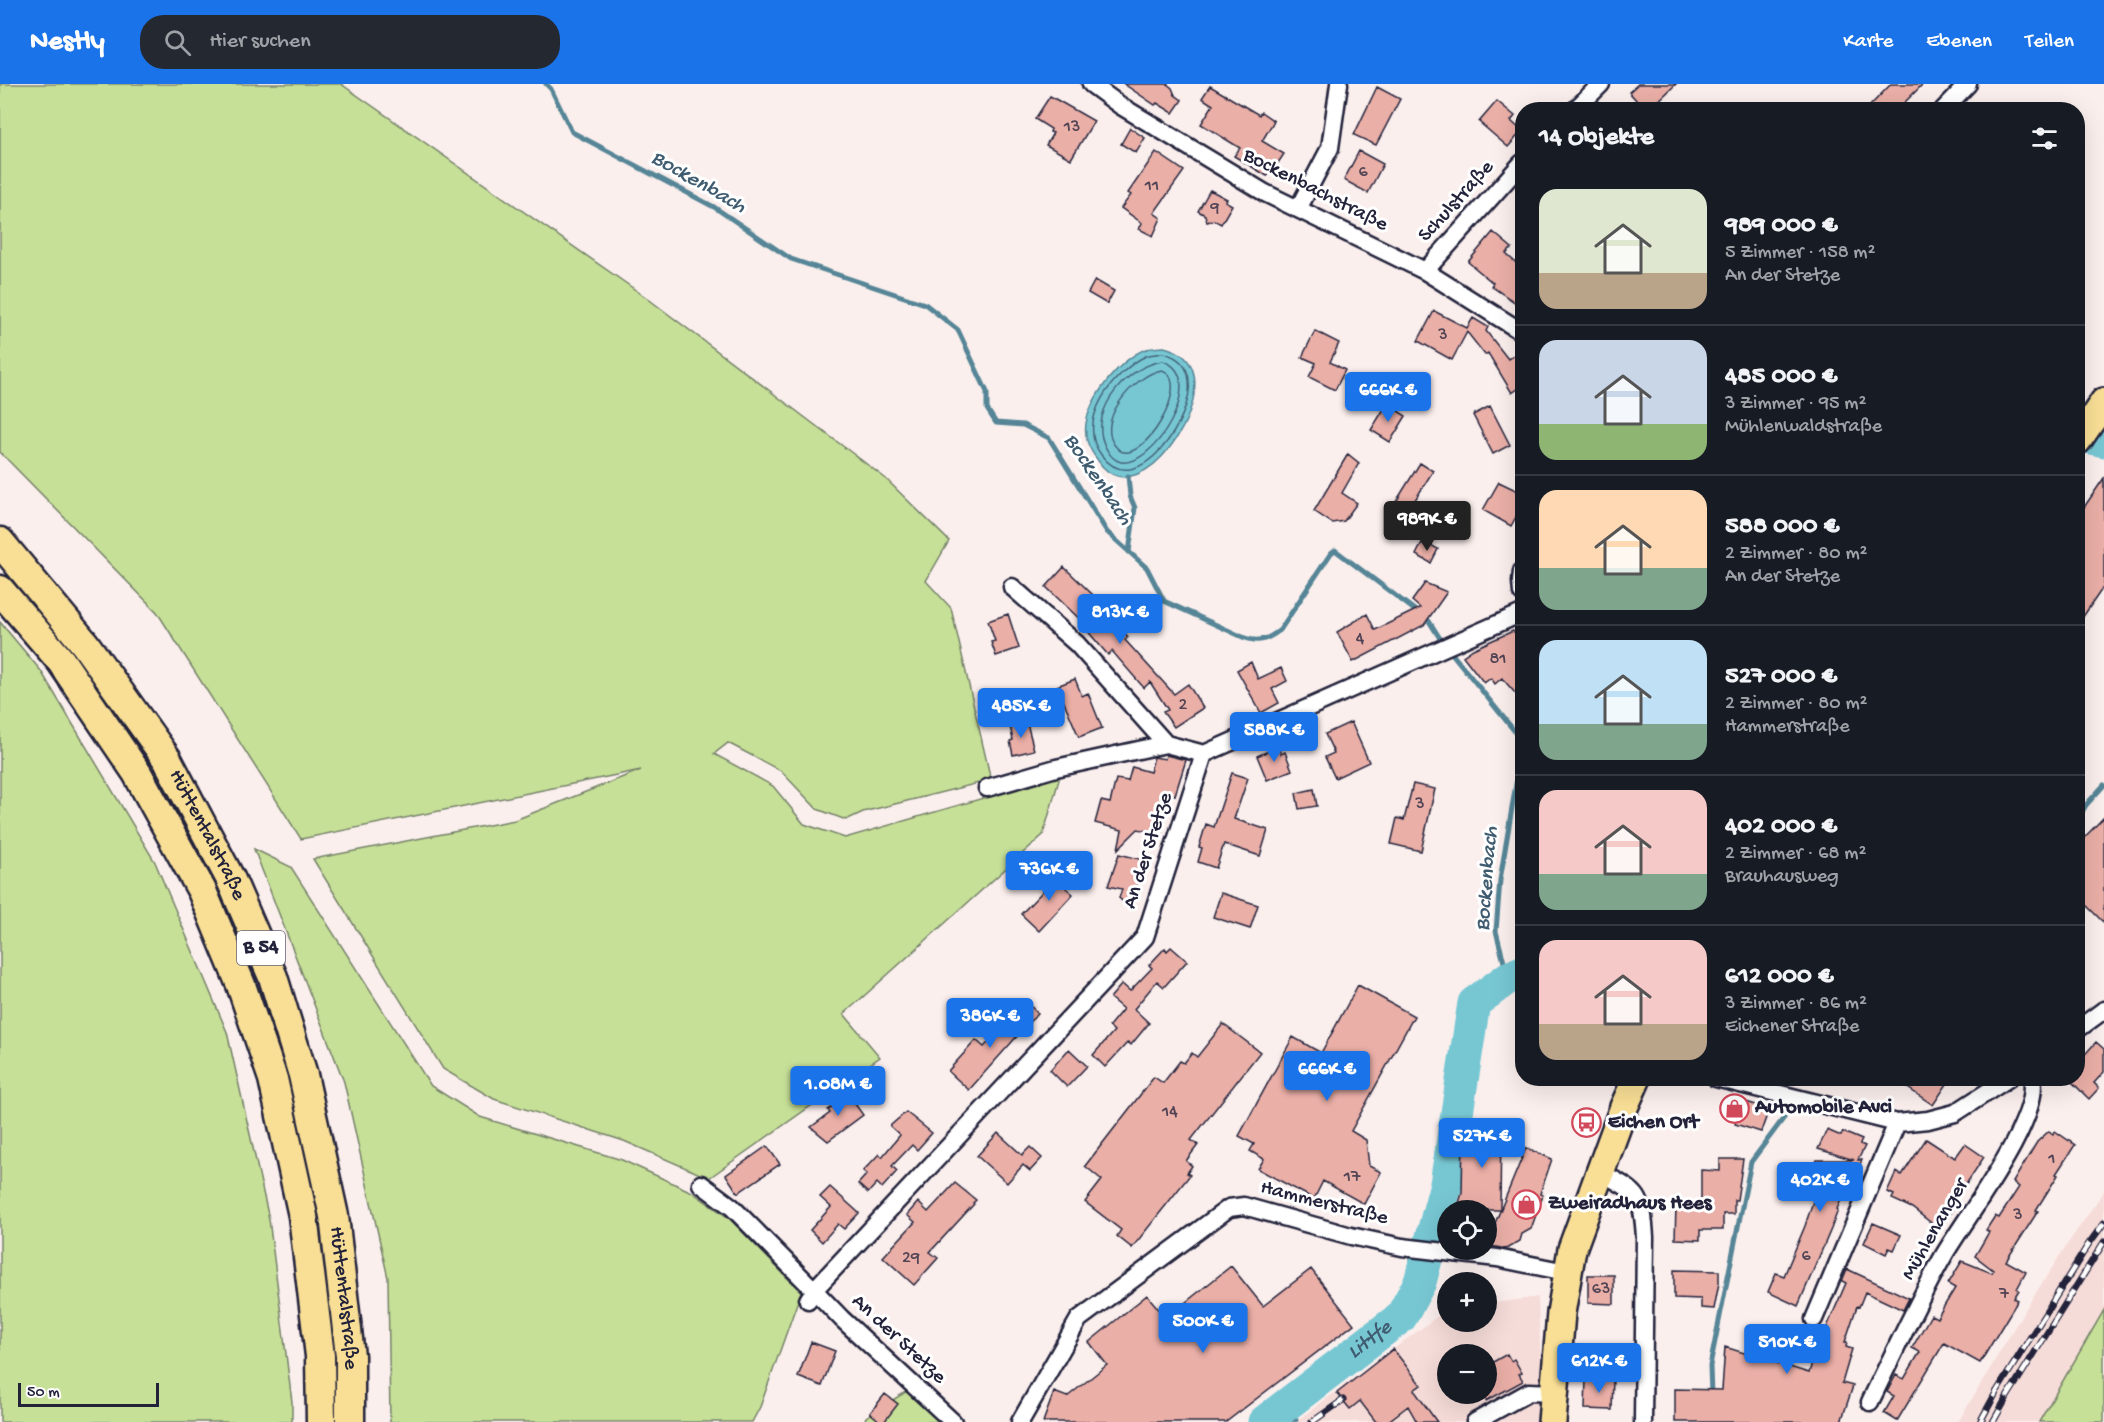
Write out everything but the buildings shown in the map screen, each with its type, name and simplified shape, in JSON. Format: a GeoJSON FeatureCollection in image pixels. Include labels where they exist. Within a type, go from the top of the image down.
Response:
{"type":"FeatureCollection","features":[{"type":"Feature","properties":{"kind":"highway","name":"Hüttentalstraße"},"geometry":{"type":"LineString","coordinates":[[0,542],[85,644],[167,759],[231,880],[273,977],[303,1075],[334,1216],[350,1356],[350,1422]]}},
{"type":"Feature","properties":{"kind":"highway","name":"Hüttentalstraße"},"geometry":{"type":"LineString","coordinates":[[0,590],[61,661],[137,773],[202,891],[241,985],[273,1079],[303,1216],[320,1356],[321,1422]]}},
{"type":"Feature","properties":{"kind":"main road"},"geometry":{"type":"LineString","coordinates":[[2085,430],[2103,403]]}},
{"type":"Feature","properties":{"kind":"main road"},"geometry":{"type":"LineString","coordinates":[[1552,1422],[1566,1272],[1579,1227],[1633,1086]]}},
{"type":"Feature","properties":{"kind":"street","name":"Bockenbachstraße"},"geometry":{"type":"LineString","coordinates":[[1091,84],[1121,106],[1265,194],[1425,271],[1515,328]]}},
{"type":"Feature","properties":{"kind":"street"},"geometry":{"type":"LineString","coordinates":[[1298,209],[1330,148],[1339,84]]}},
{"type":"Feature","properties":{"kind":"street"},"geometry":{"type":"LineString","coordinates":[[1583,102],[1601,84]]}},
{"type":"Feature","properties":{"kind":"street"},"geometry":{"type":"LineString","coordinates":[[1951,102],[1968,84]]}},
{"type":"Feature","properties":{"kind":"street","name":"Schulstraße"},"geometry":{"type":"LineString","coordinates":[[1425,271],[1515,171]]}},
{"type":"Feature","properties":{"kind":"street"},"geometry":{"type":"LineString","coordinates":[[1012,587],[1077,644],[1166,744]]}},
{"type":"Feature","properties":{"kind":"street"},"geometry":{"type":"LineString","coordinates":[[987,788],[1056,768],[1166,744],[1204,754],[1515,616]]}},
{"type":"Feature","properties":{"kind":"street","name":"An der Stetze"},"geometry":{"type":"LineString","coordinates":[[811,1295],[1145,937],[1204,754]]}},
{"type":"Feature","properties":{"kind":"street"},"geometry":{"type":"LineString","coordinates":[[2085,1024],[2104,1010]]}},
{"type":"Feature","properties":{"kind":"street"},"geometry":{"type":"LineString","coordinates":[[1747,1086],[1897,1124],[1928,1120],[1955,1113],[1997,1086]]}},
{"type":"Feature","properties":{"kind":"street","name":"Mühlenanger"},"geometry":{"type":"LineString","coordinates":[[1870,1402],[1944,1256],[2015,1141],[2028,1112],[2034,1086]]}},
{"type":"Feature","properties":{"kind":"street"},"geometry":{"type":"LineString","coordinates":[[1814,1319],[1897,1124]]}},
{"type":"Feature","properties":{"kind":"street"},"geometry":{"type":"LineString","coordinates":[[1600,1172],[1635,1193],[1644,1213],[1643,1422]]}},
{"type":"Feature","properties":{"kind":"street","name":"An der Stetze"},"geometry":{"type":"LineString","coordinates":[[701,1184],[732,1207],[811,1295],[842,1319],[953,1422]]}},
{"type":"Feature","properties":{"kind":"street","name":"Hammerstraße"},"geometry":{"type":"LineString","coordinates":[[1020,1422],[1080,1318],[1229,1208],[1244,1206],[1351,1236],[1402,1247],[1497,1258],[1566,1272]]}},
{"type":"Feature","properties":{"kind":"street"},"geometry":{"type":"LineString","coordinates":[[1475,1422],[1529,1392],[1554,1393]]}},
{"type":"Feature","properties":{"kind":"shaded area"},"geometry":{"type":"Polygon","coordinates":[[[2104,1191],[2104,1310],[2039,1422],[1958,1422],[2023,1313],[2104,1191]]]}},
{"type":"Feature","properties":{"kind":"shaded area"},"geometry":{"type":"Polygon","coordinates":[[[1538,1297],[1542,1422],[1295,1422],[1437,1317],[1437,1332],[1497,1332],[1497,1303],[1538,1297]]]}},
{"type":"Feature","properties":{"kind":"green space"},"geometry":{"type":"Polygon","coordinates":[[[0,84],[341,84],[647,298],[885,478],[949,541],[926,581],[951,608],[991,780],[863,812],[846,820],[817,809],[781,771],[728,743],[714,754],[773,786],[804,824],[845,838],[1060,776],[1043,835],[844,1014],[880,1057],[709,1178],[624,1141],[494,1099],[443,1069],[313,859],[515,820],[641,770],[301,839],[157,612],[0,452],[0,84]]]}},
{"type":"Feature","properties":{"kind":"green space"},"geometry":{"type":"Polygon","coordinates":[[[0,622],[41,671],[155,862],[227,1032],[269,1219],[292,1402],[292,1422],[0,1422],[0,622]]]}},
{"type":"Feature","properties":{"kind":"green space"},"geometry":{"type":"Polygon","coordinates":[[[254,849],[291,867],[431,1086],[480,1117],[622,1160],[692,1192],[730,1219],[801,1292],[760,1407],[752,1422],[390,1422],[388,1278],[344,1082],[254,849]]]}},
{"type":"Feature","properties":{"kind":"green space"},"geometry":{"type":"Polygon","coordinates":[[[2104,1310],[2104,1422],[2039,1422],[2104,1310]]]}},
{"type":"Feature","properties":{"kind":"green space"},"geometry":{"type":"Polygon","coordinates":[[[907,1391],[942,1422],[864,1422],[866,1417],[907,1391]]]}},
{"type":"Feature","properties":{"kind":"water"},"geometry":{"type":"Polygon","coordinates":[[[1164,347],[1179,353],[1190,364],[1195,382],[1192,404],[1183,426],[1170,447],[1154,464],[1136,475],[1119,476],[1103,467],[1090,448],[1086,435],[1086,423],[1090,411],[1104,384],[1125,362],[1146,349],[1164,347]]]}},
{"type":"Feature","properties":{"kind":"waterway","name":"Bockenbach"},"geometry":{"type":"LineString","coordinates":[[546,84],[551,89],[572,132],[714,207],[791,259],[925,304],[958,330],[987,392],[987,409],[996,423],[1023,425],[1049,438],[1107,532],[1147,568],[1164,601],[1245,638],[1264,639],[1280,630],[1335,550],[1429,621],[1441,640],[1515,732]]}},
{"type":"Feature","properties":{"kind":"waterway","name":"Littfe"},"geometry":{"type":"LineString","coordinates":[[2085,437],[2104,441]]}},
{"type":"Feature","properties":{"kind":"waterway"},"geometry":{"type":"LineString","coordinates":[[1128,476],[1130,496],[1135,508],[1129,552]]}},
{"type":"Feature","properties":{"kind":"waterway"},"geometry":{"type":"LineString","coordinates":[[2085,807],[2104,785]]}},
{"type":"Feature","properties":{"kind":"waterway","name":"Bockenbach"},"geometry":{"type":"LineString","coordinates":[[1508,978],[1496,931],[1500,880],[1515,790]]}},
{"type":"Feature","properties":{"kind":"waterway","name":"Littfe"},"geometry":{"type":"LineString","coordinates":[[1264,1422],[1401,1317],[1420,1282],[1446,1184],[1474,1003],[1515,975]]}},
{"type":"Feature","properties":{"kind":"waterway"},"geometry":{"type":"LineString","coordinates":[[1711,1395],[1710,1366],[1751,1162],[1786,1115]]}},
{"type":"Feature","properties":{"kind":"waterway"},"geometry":{"type":"LineString","coordinates":[[1269,1418],[1296,1420]]}},
{"type":"Feature","properties":{"kind":"railway"},"geometry":{"type":"LineString","coordinates":[[1980,1422],[1997,1391],[2104,1223]]}},
{"type":"Feature","properties":{"kind":"railway"},"geometry":{"type":"LineString","coordinates":[[1993,1422],[2104,1242]]}},
{"type":"Feature","properties":{"kind":"railway"},"geometry":{"type":"LineString","coordinates":[[1312,1422],[1343,1400]]}},
{"type":"Feature","properties":{"kind":"place","name":"Automobile Avci"},"geometry":{"type":"Point","coordinates":[1734,1108]}},
{"type":"Feature","properties":{"kind":"place","name":"Eichen Ort"},"geometry":{"type":"Point","coordinates":[1587,1123]}},
{"type":"Feature","properties":{"kind":"place","name":"Zweiradhaus Hees"},"geometry":{"type":"Point","coordinates":[1527,1204]}}]}
